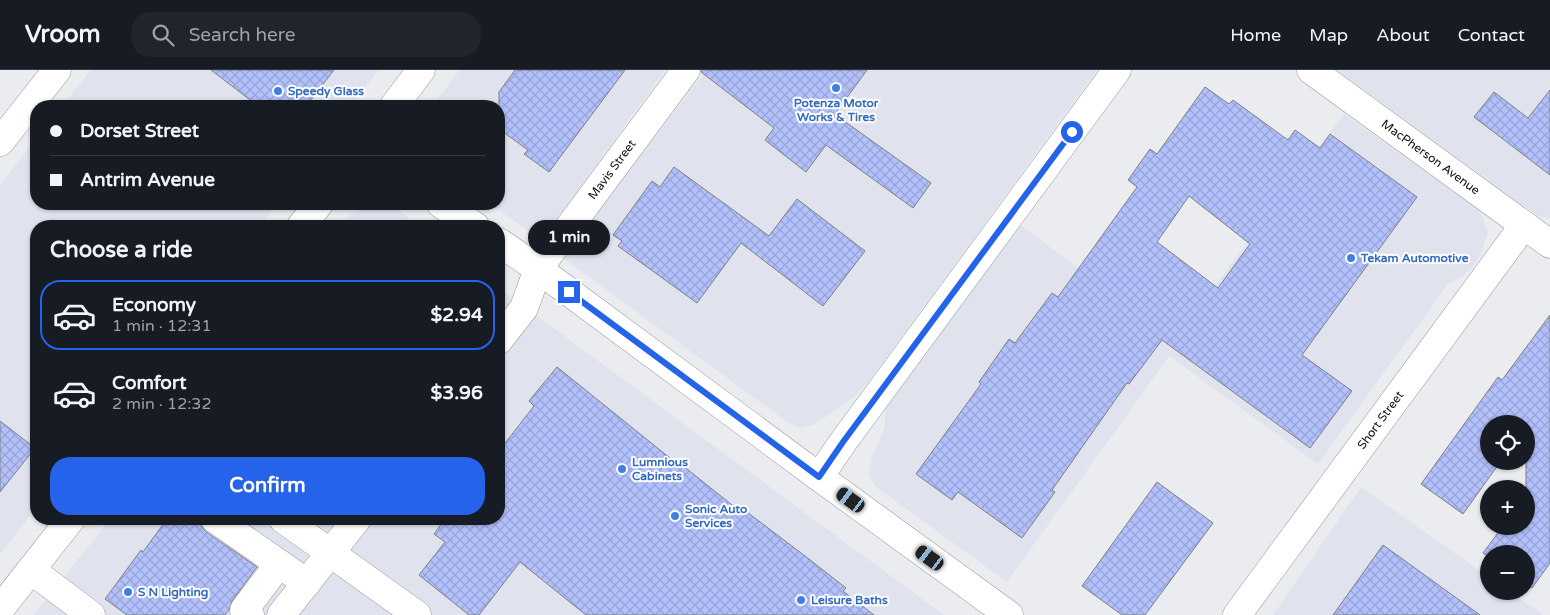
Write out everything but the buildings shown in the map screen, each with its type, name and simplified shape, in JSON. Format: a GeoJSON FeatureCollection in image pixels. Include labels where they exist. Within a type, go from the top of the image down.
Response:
{"type":"FeatureCollection","features":[{"type":"Feature","properties":{"kind":"street"},"geometry":{"type":"LineString","coordinates":[[33,100],[57,70]]}},
{"type":"Feature","properties":{"kind":"street"},"geometry":{"type":"LineString","coordinates":[[398,100],[421,70]]}},
{"type":"Feature","properties":{"kind":"street","name":"Mavis Street"},"geometry":{"type":"LineString","coordinates":[[505,332],[524,308],[538,269],[686,70]]}},
{"type":"Feature","properties":{"kind":"street"},"geometry":{"type":"LineString","coordinates":[[819,477],[848,434],[1117,70]]}},
{"type":"Feature","properties":{"kind":"street","name":"MacPherson Avenue"},"geometry":{"type":"LineString","coordinates":[[1324,74],[1550,244]]}},
{"type":"Feature","properties":{"kind":"street"},"geometry":{"type":"LineString","coordinates":[[0,142],[30,104]]}},
{"type":"Feature","properties":{"kind":"street"},"geometry":{"type":"LineString","coordinates":[[306,220],[314,210]]}},
{"type":"Feature","properties":{"kind":"street"},"geometry":{"type":"LineString","coordinates":[[450,210],[466,220]]}},
{"type":"Feature","properties":{"kind":"street","name":"Short Street"},"geometry":{"type":"LineString","coordinates":[[1237,615],[1524,225]]}},
{"type":"Feature","properties":{"kind":"street"},"geometry":{"type":"LineString","coordinates":[[505,246],[1009,615]]}},
{"type":"Feature","properties":{"kind":"street"},"geometry":{"type":"LineString","coordinates":[[0,609],[66,525]]}},
{"type":"Feature","properties":{"kind":"street"},"geometry":{"type":"LineString","coordinates":[[224,525],[307,583]]}},
{"type":"Feature","properties":{"kind":"street"},"geometry":{"type":"LineString","coordinates":[[292,525],[417,615]]}},
{"type":"Feature","properties":{"kind":"street"},"geometry":{"type":"LineString","coordinates":[[282,615],[352,525]]}},
{"type":"Feature","properties":{"kind":"street"},"geometry":{"type":"LineString","coordinates":[[250,615],[244,610],[280,564]]}},
{"type":"Feature","properties":{"kind":"street"},"geometry":{"type":"LineString","coordinates":[[31,570],[91,615]]}},
{"type":"Feature","properties":{"kind":"shaded area"},"geometry":{"type":"Polygon","coordinates":[[[91,70],[378,70],[356,100],[67,100],[91,70]]]}},
{"type":"Feature","properties":{"kind":"shaded area"},"geometry":{"type":"Polygon","coordinates":[[[460,70],[665,70],[550,229],[542,235],[536,236],[499,210],[505,210],[505,100],[437,100],[460,70]]]}},
{"type":"Feature","properties":{"kind":"shaded area"},"geometry":{"type":"Polygon","coordinates":[[[707,70],[1097,70],[872,377],[854,397],[815,424],[802,428],[790,424],[565,258],[571,246],[707,70]]]}},
{"type":"Feature","properties":{"kind":"shaded area"},"geometry":{"type":"Polygon","coordinates":[[[1337,70],[1550,70],[1550,218],[1538,216],[1337,70]]]}},
{"type":"Feature","properties":{"kind":"shaded area"},"geometry":{"type":"Polygon","coordinates":[[[1344,114],[1477,209],[1488,232],[1482,250],[1473,267],[1463,276],[1448,284],[1318,464],[1169,356],[1007,582],[876,487],[870,477],[869,469],[885,427],[885,402],[1019,224],[1174,340],[1344,114]]]}},
{"type":"Feature","properties":{"kind":"shaded area"},"geometry":{"type":"Polygon","coordinates":[[[30,147],[30,210],[273,210],[265,220],[30,220],[30,516],[0,554],[0,185],[30,147]]]}},
{"type":"Feature","properties":{"kind":"shaded area"},"geometry":{"type":"Polygon","coordinates":[[[356,210],[399,210],[411,220],[346,220],[356,210]]]}},
{"type":"Feature","properties":{"kind":"shaded area"},"geometry":{"type":"Polygon","coordinates":[[[505,292],[944,615],[34,615],[105,525],[505,525],[505,292]]]}},
{"type":"Feature","properties":{"kind":"shaded area"},"geometry":{"type":"Polygon","coordinates":[[[1361,487],[1480,571],[1480,600],[1522,600],[1543,615],[1273,615],[1361,487]]]}},
{"type":"Feature","properties":{"kind":"place","name":"Potenza Motor Works & Tires"},"geometry":{"type":"Point","coordinates":[836,88]}},
{"type":"Feature","properties":{"kind":"place","name":"Speedy Glass"},"geometry":{"type":"Point","coordinates":[278,91]}},
{"type":"Feature","properties":{"kind":"place","name":"Tekam Automotive"},"geometry":{"type":"Point","coordinates":[1351,258]}},
{"type":"Feature","properties":{"kind":"place","name":"Lumnious Cabinets"},"geometry":{"type":"Point","coordinates":[622,469]}},
{"type":"Feature","properties":{"kind":"place","name":"Sonic Auto Services"},"geometry":{"type":"Point","coordinates":[675,516]}},
{"type":"Feature","properties":{"kind":"place","name":"S N Lighting"},"geometry":{"type":"Point","coordinates":[128,592]}},
{"type":"Feature","properties":{"kind":"place","name":"Leisure Baths"},"geometry":{"type":"Point","coordinates":[801,600]}},
{"type":"Feature","properties":{"kind":"route"},"geometry":{"type":"LineString","coordinates":[[569,292],[819,477],[1072,132]]}}]}
